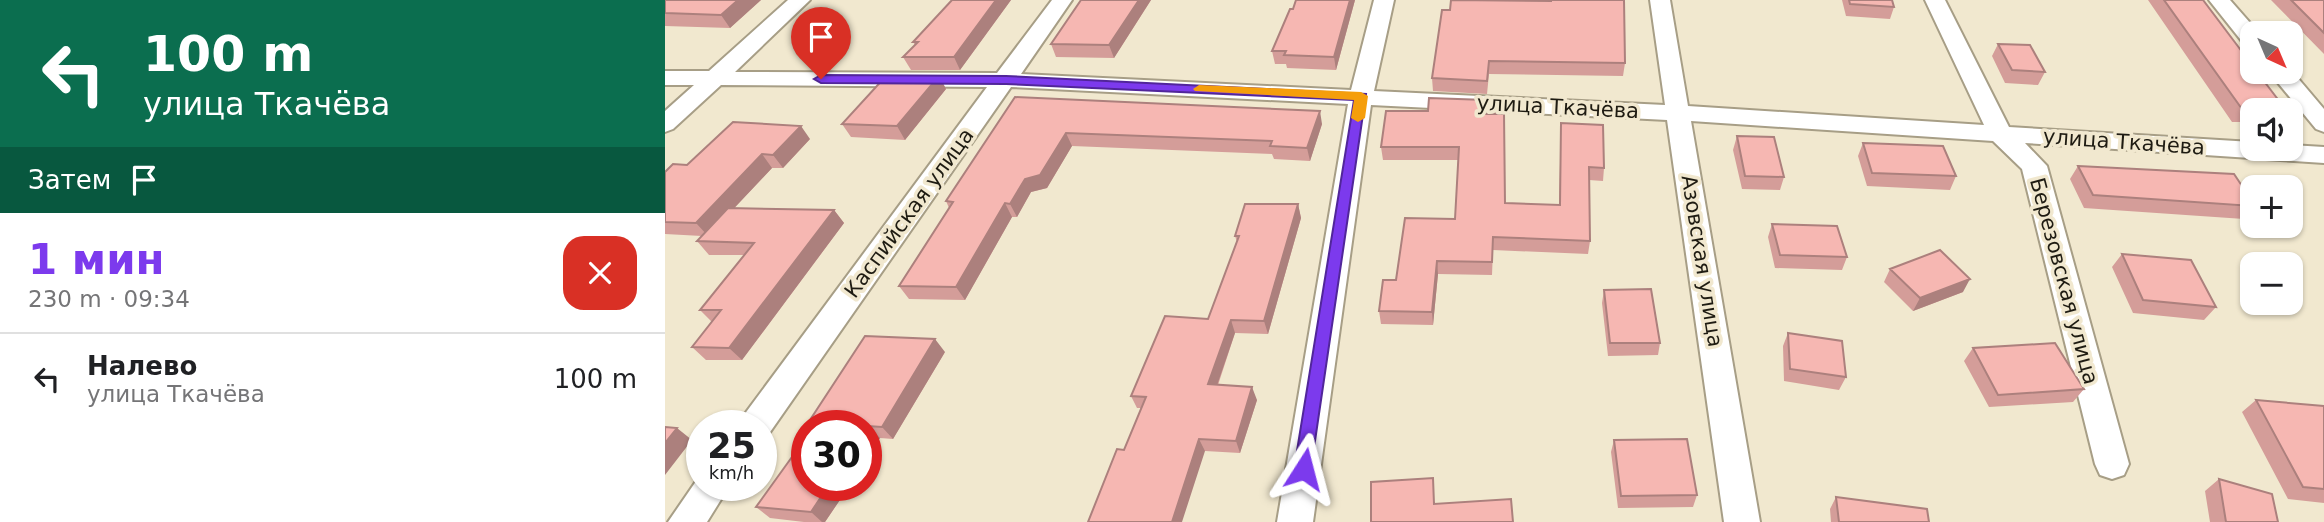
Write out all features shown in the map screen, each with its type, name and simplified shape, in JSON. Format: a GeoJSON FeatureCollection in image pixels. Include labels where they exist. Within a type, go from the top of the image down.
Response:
{"type":"FeatureCollection","features":[{"type":"Feature","properties":{"kind":"street"},"geometry":{"type":"LineString","coordinates":[[665,124],[800,0]]}},
{"type":"Feature","properties":{"kind":"street","name":"Каспийская улица"},"geometry":{"type":"LineString","coordinates":[[767,410],[1062,0]]}},
{"type":"Feature","properties":{"kind":"street"},"geometry":{"type":"LineString","coordinates":[[1295,522],[1361,96],[1384,0]]}},
{"type":"Feature","properties":{"kind":"street","name":"Азовская улица"},"geometry":{"type":"LineString","coordinates":[[1661,0],[1742,522]]}},
{"type":"Feature","properties":{"kind":"street","name":"Березовская улица"},"geometry":{"type":"LineString","coordinates":[[1935,0],[2000,134],[2034,166],[2112,464]]}},
{"type":"Feature","properties":{"kind":"street"},"geometry":{"type":"LineString","coordinates":[[2219,0],[2240,25]]}},
{"type":"Feature","properties":{"kind":"street","name":"улица Ткачёва"},"geometry":{"type":"LineString","coordinates":[[665,78],[1006,80],[1361,96],[1679,113],[2324,155]]}},
{"type":"Feature","properties":{"kind":"street"},"geometry":{"type":"LineString","coordinates":[[2290,84],[2324,124]]}},
{"type":"Feature","properties":{"kind":"street"},"geometry":{"type":"LineString","coordinates":[[686,522],[701,501]]}},
{"type":"Feature","properties":{"kind":"building"},"geometry":{"type":"Polygon","coordinates":[[[665,0],[738,0],[721,15],[665,13],[665,0]]]}},
{"type":"Feature","properties":{"kind":"building"},"geometry":{"type":"Polygon","coordinates":[[[952,0],[996,0],[954,57],[903,57],[918,42],[913,42],[952,0]]]}},
{"type":"Feature","properties":{"kind":"building"},"geometry":{"type":"Polygon","coordinates":[[[1081,0],[1139,0],[1109,45],[1051,44],[1081,0]]]}},
{"type":"Feature","properties":{"kind":"building"},"geometry":{"type":"Polygon","coordinates":[[[1296,0],[1350,0],[1334,57],[1284,55],[1286,51],[1272,51],[1296,0]]]}},
{"type":"Feature","properties":{"kind":"building"},"geometry":{"type":"Polygon","coordinates":[[[1451,0],[1624,0],[1625,63],[1489,61],[1487,81],[1432,78],[1442,10],[1450,10],[1451,0]]]}},
{"type":"Feature","properties":{"kind":"building"},"geometry":{"type":"Polygon","coordinates":[[[1849,0],[1892,0],[1894,7],[1850,4],[1849,0]]]}},
{"type":"Feature","properties":{"kind":"building"},"geometry":{"type":"Polygon","coordinates":[[[2164,0],[2203,0],[2240,49],[2240,84],[2266,84],[2277,98],[2240,98],[2240,106],[2164,0]]]}},
{"type":"Feature","properties":{"kind":"building"},"geometry":{"type":"Polygon","coordinates":[[[2291,0],[2324,0],[2324,33],[2291,0]]]}},
{"type":"Feature","properties":{"kind":"building"},"geometry":{"type":"Polygon","coordinates":[[[1998,44],[2030,45],[2045,72],[2012,70],[1998,44]]]}},
{"type":"Feature","properties":{"kind":"building"},"geometry":{"type":"Polygon","coordinates":[[[886,76],[939,76],[897,126],[842,124],[886,76]]]}},
{"type":"Feature","properties":{"kind":"building"},"geometry":{"type":"Polygon","coordinates":[[[1015,97],[1320,111],[1307,148],[1270,146],[1272,141],[1066,133],[1040,175],[1025,179],[1010,204],[1005,203],[956,287],[899,286],[953,202],[946,201],[1015,97]]]}},
{"type":"Feature","properties":{"kind":"building"},"geometry":{"type":"Polygon","coordinates":[[[1429,98],[1486,100],[1485,114],[1504,114],[1505,203],[1560,205],[1561,123],[1603,125],[1604,168],[1589,167],[1590,241],[1493,237],[1492,262],[1437,261],[1432,312],[1379,311],[1383,280],[1396,280],[1405,218],[1455,219],[1459,147],[1381,147],[1386,111],[1428,111],[1429,98]]]}},
{"type":"Feature","properties":{"kind":"building"},"geometry":{"type":"Polygon","coordinates":[[[733,122],[801,126],[773,155],[762,154],[696,223],[665,222],[665,172],[673,164],[687,165],[733,122]]]}},
{"type":"Feature","properties":{"kind":"building"},"geometry":{"type":"Polygon","coordinates":[[[1737,136],[1774,137],[1784,177],[1745,176],[1737,136]]]}},
{"type":"Feature","properties":{"kind":"building"},"geometry":{"type":"Polygon","coordinates":[[[1863,143],[1943,146],[1956,176],[1872,173],[1863,143]]]}},
{"type":"Feature","properties":{"kind":"building"},"geometry":{"type":"Polygon","coordinates":[[[2078,166],[2234,174],[2240,183],[2240,205],[2093,195],[2078,166]]]}},
{"type":"Feature","properties":{"kind":"building"},"geometry":{"type":"Polygon","coordinates":[[[1245,204],[1298,204],[1264,321],[1231,320],[1208,384],[1252,387],[1236,441],[1199,439],[1172,522],[1088,522],[1117,449],[1124,450],[1146,397],[1131,396],[1165,316],[1208,319],[1239,236],[1235,236],[1245,204]]]}},
{"type":"Feature","properties":{"kind":"building"},"geometry":{"type":"Polygon","coordinates":[[[728,208],[834,210],[729,348],[692,347],[721,310],[700,310],[754,243],[697,241],[728,208]]]}},
{"type":"Feature","properties":{"kind":"building"},"geometry":{"type":"Polygon","coordinates":[[[1772,224],[1837,226],[1847,257],[1780,255],[1772,224]]]}},
{"type":"Feature","properties":{"kind":"building"},"geometry":{"type":"Polygon","coordinates":[[[1940,250],[1970,279],[1920,298],[1890,269],[1940,250]]]}},
{"type":"Feature","properties":{"kind":"building"},"geometry":{"type":"Polygon","coordinates":[[[2122,254],[2191,260],[2216,307],[2143,300],[2122,254]]]}},
{"type":"Feature","properties":{"kind":"building"},"geometry":{"type":"Polygon","coordinates":[[[1651,289],[1660,343],[1610,343],[1604,290],[1651,289]]]}},
{"type":"Feature","properties":{"kind":"building"},"geometry":{"type":"Polygon","coordinates":[[[1788,333],[1842,341],[1846,377],[1790,369],[1788,333]]]}},
{"type":"Feature","properties":{"kind":"building"},"geometry":{"type":"Polygon","coordinates":[[[865,336],[935,339],[882,427],[882,410],[817,410],[865,336]]]}},
{"type":"Feature","properties":{"kind":"building"},"geometry":{"type":"Polygon","coordinates":[[[2055,343],[2084,389],[1998,395],[1973,348],[2055,343]]]}},
{"type":"Feature","properties":{"kind":"building"},"geometry":{"type":"Polygon","coordinates":[[[2256,400],[2324,406],[2324,489],[2303,487],[2256,400]]]}},
{"type":"Feature","properties":{"kind":"building"},"geometry":{"type":"Polygon","coordinates":[[[665,427],[677,428],[665,443],[665,427]]]}},
{"type":"Feature","properties":{"kind":"building"},"geometry":{"type":"Polygon","coordinates":[[[1687,439],[1697,495],[1621,496],[1614,440],[1687,439]]]}},
{"type":"Feature","properties":{"kind":"building"},"geometry":{"type":"Polygon","coordinates":[[[791,458],[791,501],[818,501],[811,512],[756,507],[760,501],[777,501],[777,478],[791,458]]]}},
{"type":"Feature","properties":{"kind":"building"},"geometry":{"type":"Polygon","coordinates":[[[1433,478],[1434,504],[1511,499],[1513,522],[1371,522],[1371,482],[1433,478]]]}},
{"type":"Feature","properties":{"kind":"building"},"geometry":{"type":"Polygon","coordinates":[[[2219,479],[2272,494],[2278,522],[2226,522],[2219,479]]]}},
{"type":"Feature","properties":{"kind":"building"},"geometry":{"type":"Polygon","coordinates":[[[1836,497],[1927,509],[1929,522],[1839,522],[1836,497]]]}},
{"type":"Feature","properties":{"kind":"slow traffic"},"geometry":{"type":"LineString","coordinates":[[1199,89],[1361,96],[1358,118]]}},
{"type":"Feature","properties":{"kind":"route"},"geometry":{"type":"LineString","coordinates":[[821,79],[1006,80],[1361,96],[1304,469]]}}]}
